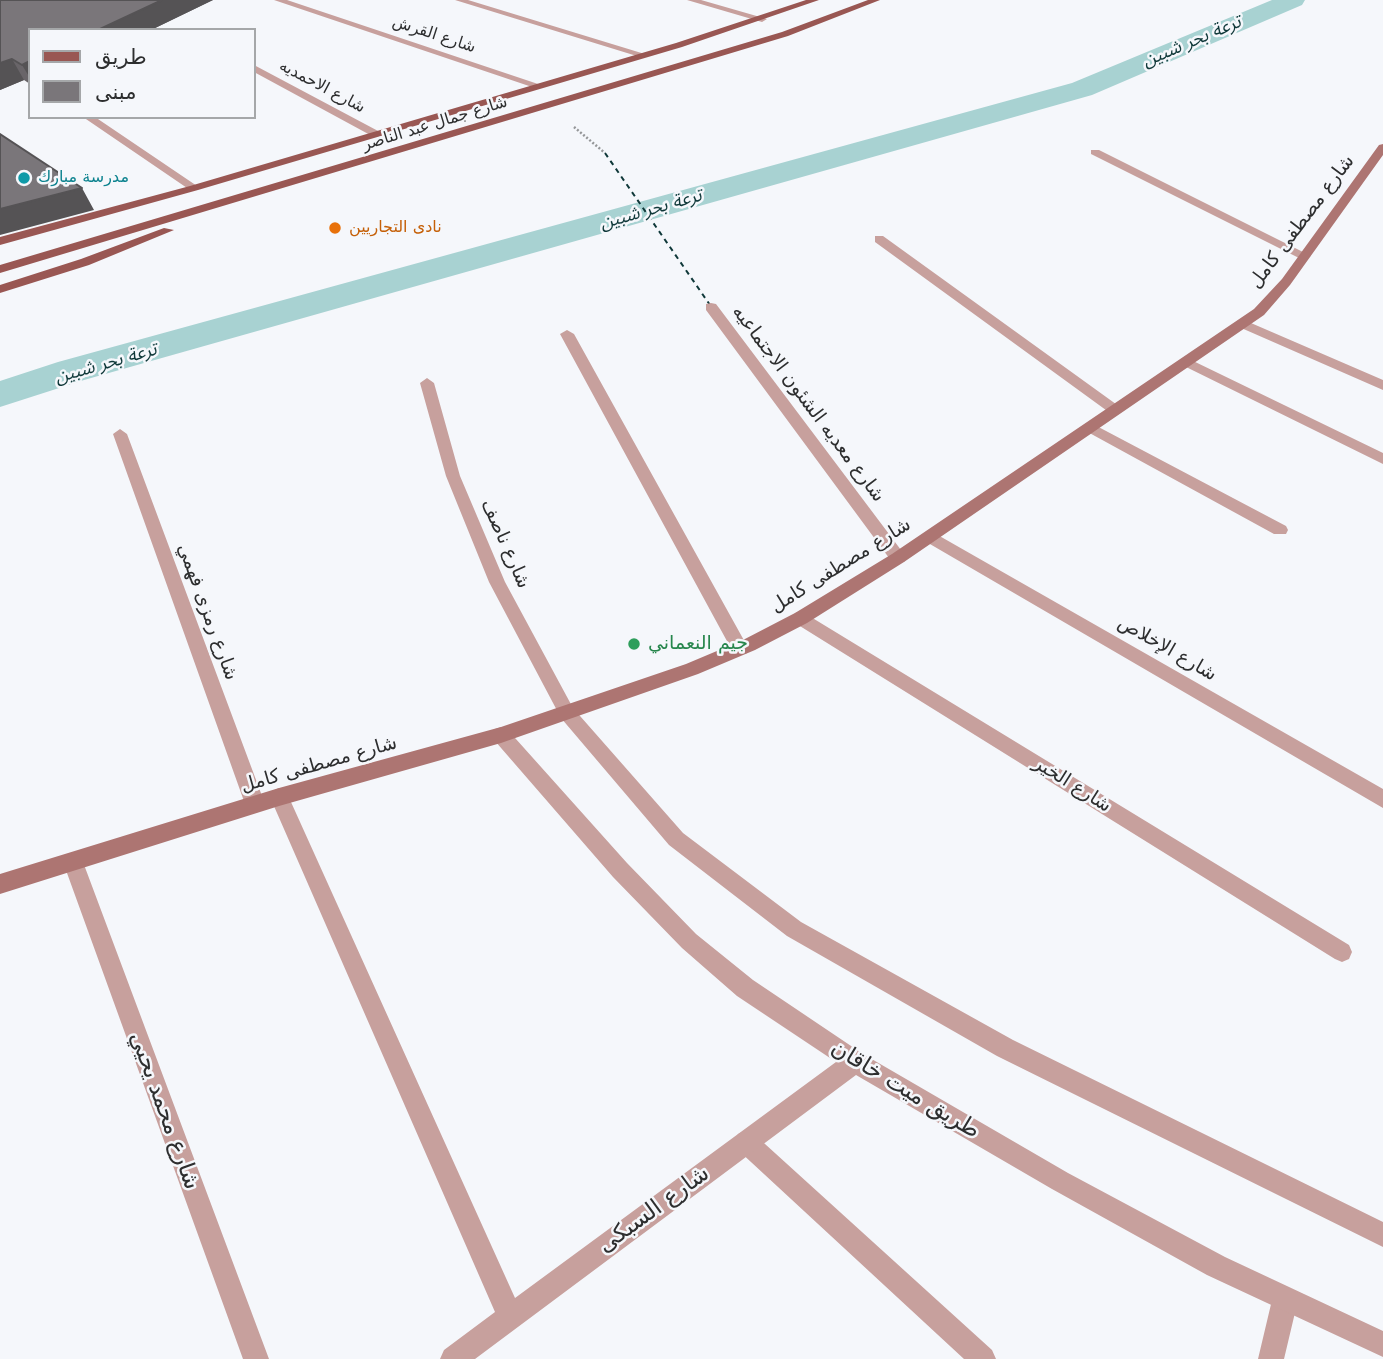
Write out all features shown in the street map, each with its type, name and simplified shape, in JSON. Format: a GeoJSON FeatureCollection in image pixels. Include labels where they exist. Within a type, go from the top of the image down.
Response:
{"type":"FeatureCollection","features":[{"type":"Feature","properties":{"kind":"main road","name":"شارع جمال عبد الناصر"},"geometry":{"type":"LineString","coordinates":[[0,241],[194,188],[539,86],[762,19],[815,0]]}},
{"type":"Feature","properties":{"kind":"main road","name":"شارع جمال عبد الناصر"},"geometry":{"type":"LineString","coordinates":[[0,269],[785,34],[876,0]]}},
{"type":"Feature","properties":{"kind":"main road","name":"شارع مصطفى كامل"},"geometry":{"type":"LineString","coordinates":[[0,884],[279,797],[501,735],[740,649],[801,618],[898,558],[1244,324],[1275,296],[1383,147]]}},
{"type":"Feature","properties":{"kind":"main road"},"geometry":{"type":"LineString","coordinates":[[0,289],[136,243],[240,199]]}},
{"type":"Feature","properties":{"kind":"street","name":"شارع القرش"},"geometry":{"type":"LineString","coordinates":[[278,0],[539,86]]}},
{"type":"Feature","properties":{"kind":"street"},"geometry":{"type":"LineString","coordinates":[[458,0],[643,55]]}},
{"type":"Feature","properties":{"kind":"street"},"geometry":{"type":"LineString","coordinates":[[691,0],[762,19]]}},
{"type":"Feature","properties":{"kind":"street"},"geometry":{"type":"LineString","coordinates":[[699,17],[719,7]]}},
{"type":"Feature","properties":{"kind":"street","name":"شارع الاحمديه"},"geometry":{"type":"LineString","coordinates":[[256,69],[376,134]]}},
{"type":"Feature","properties":{"kind":"street"},"geometry":{"type":"LineString","coordinates":[[91,119],[194,188]]}},
{"type":"Feature","properties":{"kind":"street"},"geometry":{"type":"LineString","coordinates":[[1095,152],[1305,256]]}},
{"type":"Feature","properties":{"kind":"street"},"geometry":{"type":"LineString","coordinates":[[879,239],[1115,410]]}},
{"type":"Feature","properties":{"kind":"street","name":"شارع معديه الشئون الاجتماعيه"},"geometry":{"type":"LineString","coordinates":[[711,307],[898,558]]}},
{"type":"Feature","properties":{"kind":"street"},"geometry":{"type":"LineString","coordinates":[[1244,324],[1383,385]]}},
{"type":"Feature","properties":{"kind":"street"},"geometry":{"type":"LineString","coordinates":[[567,334],[740,649]]}},
{"type":"Feature","properties":{"kind":"street"},"geometry":{"type":"LineString","coordinates":[[1186,362],[1383,458]]}},
{"type":"Feature","properties":{"kind":"street","name":"شارع ناصف"},"geometry":{"type":"LineString","coordinates":[[427,383],[453,475],[497,582],[567,713]]}},
{"type":"Feature","properties":{"kind":"street"},"geometry":{"type":"LineString","coordinates":[[1088,427],[1279,530]]}},
{"type":"Feature","properties":{"kind":"street","name":"شارع رمزى فهمي"},"geometry":{"type":"LineString","coordinates":[[120,434],[256,804]]}},
{"type":"Feature","properties":{"kind":"street","name":"شارع الإخلاص"},"geometry":{"type":"LineString","coordinates":[[929,536],[1383,799]]}},
{"type":"Feature","properties":{"kind":"street","name":"شارع الخير"},"geometry":{"type":"LineString","coordinates":[[801,618],[1342,952]]}},
{"type":"Feature","properties":{"kind":"street"},"geometry":{"type":"LineString","coordinates":[[567,713],[677,839],[729,883],[794,929],[1005,1048],[1383,1235]]}},
{"type":"Feature","properties":{"kind":"street","name":"طريق ميت خاقان"},"geometry":{"type":"LineString","coordinates":[[501,735],[620,870],[689,941],[745,988],[855,1062],[1060,1181],[1216,1266],[1383,1344]]}},
{"type":"Feature","properties":{"kind":"street"},"geometry":{"type":"LineString","coordinates":[[279,797],[510,1317]]}},
{"type":"Feature","properties":{"kind":"street","name":"شارع محمد يحيي"},"geometry":{"type":"LineString","coordinates":[[73,862],[256,1359]]}},
{"type":"Feature","properties":{"kind":"street","name":"شارع السبكى"},"geometry":{"type":"LineString","coordinates":[[453,1359],[855,1062]]}},
{"type":"Feature","properties":{"kind":"street"},"geometry":{"type":"LineString","coordinates":[[746,1142],[983,1359]]}},
{"type":"Feature","properties":{"kind":"street"},"geometry":{"type":"LineString","coordinates":[[1271,1359],[1285,1300]]}},
{"type":"Feature","properties":{"kind":"path"},"geometry":{"type":"LineString","coordinates":[[550,105],[605,153]]}},
{"type":"Feature","properties":{"kind":"building"},"geometry":{"type":"Polygon","coordinates":[[[0,0],[162,0],[102,28],[28,28],[28,62],[22,65],[12,59],[0,63],[0,0]]]}},
{"type":"Feature","properties":{"kind":"building"},"geometry":{"type":"Polygon","coordinates":[[[0,134],[82,188],[0,209],[0,134]]]}},
{"type":"Feature","properties":{"kind":"waterway","name":"ترعة بحر شبين"},"geometry":{"type":"LineString","coordinates":[[0,394],[71,371],[1082,89],[1293,0]]}},
{"type":"Feature","properties":{"kind":"ferry route"},"geometry":{"type":"LineString","coordinates":[[605,153],[710,305]]}},
{"type":"Feature","properties":{"kind":"place","name":"مدرسة مبارك"},"geometry":{"type":"Point","coordinates":[24,178]}},
{"type":"Feature","properties":{"kind":"place","name":"نادى التجاريين"},"geometry":{"type":"Point","coordinates":[335,228]}},
{"type":"Feature","properties":{"kind":"place","name":"جيم النعماني"},"geometry":{"type":"Point","coordinates":[634,644]}}]}
